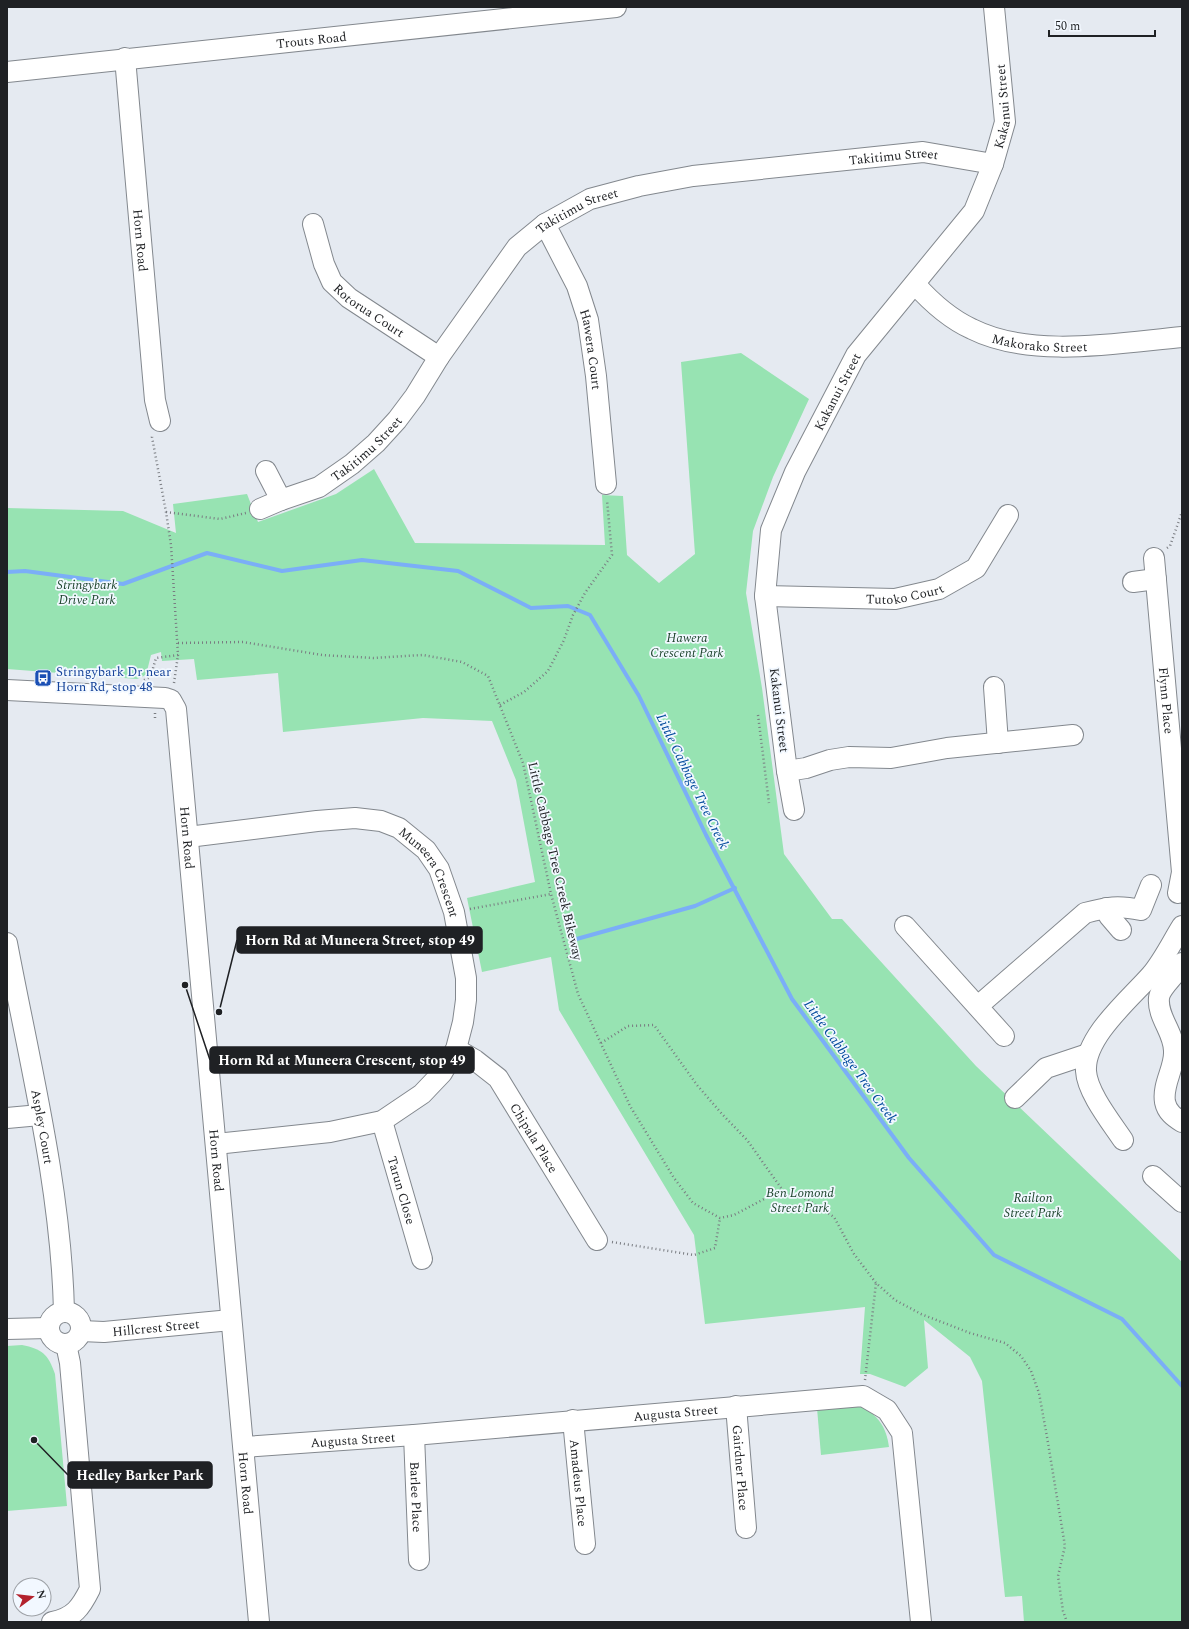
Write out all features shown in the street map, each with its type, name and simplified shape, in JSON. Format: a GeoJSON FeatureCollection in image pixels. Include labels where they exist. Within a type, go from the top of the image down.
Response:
{"type":"FeatureCollection","features":[{"type":"Feature","properties":{"kind":"street","name":"Trouts Road"},"geometry":{"type":"LineString","coordinates":[[7,72],[125,58],[616,7]]}},
{"type":"Feature","properties":{"kind":"street","name":"Kakanui Street"},"geometry":{"type":"LineString","coordinates":[[794,810],[765,596],[771,530],[795,472],[856,355],[974,211],[993,164],[1004,122],[994,7]]}},
{"type":"Feature","properties":{"kind":"street","name":"Horn Road"},"geometry":{"type":"LineString","coordinates":[[125,58],[155,400],[160,421]]}},
{"type":"Feature","properties":{"kind":"street","name":"Takitimu Street"},"geometry":{"type":"LineString","coordinates":[[260,509],[319,487],[352,464],[376,443],[397,420],[415,396],[439,357],[517,247],[545,224],[590,199],[639,186],[693,176],[923,152],[993,164]]}},
{"type":"Feature","properties":{"kind":"street","name":"Rotorua Court"},"geometry":{"type":"LineString","coordinates":[[313,224],[324,264],[332,282],[349,298],[439,357]]}},
{"type":"Feature","properties":{"kind":"street","name":"Hawera Court"},"geometry":{"type":"LineString","coordinates":[[545,224],[577,286],[588,320],[596,376],[606,484]]}},
{"type":"Feature","properties":{"kind":"street","name":"Makorako Street"},"geometry":{"type":"LineString","coordinates":[[915,284],[927,297],[947,314],[972,330],[1008,341],[1029,345],[1059,347],[1095,346],[1182,337]]}},
{"type":"Feature","properties":{"kind":"street"},"geometry":{"type":"LineString","coordinates":[[266,471],[282,500]]}},
{"type":"Feature","properties":{"kind":"street","name":"Tutoko Court"},"geometry":{"type":"LineString","coordinates":[[765,596],[895,599],[939,589],[976,568],[1008,515]]}},
{"type":"Feature","properties":{"kind":"street","name":"Flynn Place"},"geometry":{"type":"LineString","coordinates":[[1154,558],[1182,872],[1180,894]]}},
{"type":"Feature","properties":{"kind":"street"},"geometry":{"type":"LineString","coordinates":[[1133,582],[1156,579]]}},
{"type":"Feature","properties":{"kind":"street"},"geometry":{"type":"LineString","coordinates":[[994,687],[998,743]]}},
{"type":"Feature","properties":{"kind":"street"},"geometry":{"type":"LineString","coordinates":[[7,690],[165,698],[171,700]]}},
{"type":"Feature","properties":{"kind":"street","name":"Horn Road"},"geometry":{"type":"LineString","coordinates":[[171,700],[176,709],[259,1622]]}},
{"type":"Feature","properties":{"kind":"street"},"geometry":{"type":"LineString","coordinates":[[788,771],[806,768],[830,760],[849,757],[891,758],[947,748],[1074,735]]}},
{"type":"Feature","properties":{"kind":"street","name":"Muneera Crescent"},"geometry":{"type":"LineString","coordinates":[[188,837],[317,821],[355,818],[380,821],[399,828],[426,850],[439,869],[454,912],[466,978],[465,1008],[456,1049],[442,1073],[422,1094],[382,1121],[330,1132],[216,1144]]}},
{"type":"Feature","properties":{"kind":"street"},"geometry":{"type":"LineString","coordinates":[[978,1006],[1085,913],[1106,908],[1124,906],[1141,910],[1146,884],[1180,894]]}},
{"type":"Feature","properties":{"kind":"street"},"geometry":{"type":"LineString","coordinates":[[1106,908],[1108,916],[1121,930]]}},
{"type":"Feature","properties":{"kind":"street"},"geometry":{"type":"LineString","coordinates":[[905,926],[1004,1036]]}},
{"type":"Feature","properties":{"kind":"street"},"geometry":{"type":"LineString","coordinates":[[1123,1140],[1093,1095],[1086,1071],[1088,1054],[1096,1038],[1129,997],[1151,974],[1182,926]]}},
{"type":"Feature","properties":{"kind":"street","name":"Aspley Court"},"geometry":{"type":"LineString","coordinates":[[7,943],[55,1199],[63,1282],[64,1311]]}},
{"type":"Feature","properties":{"kind":"street"},"geometry":{"type":"LineString","coordinates":[[1182,963],[1179,970],[1165,985],[1159,997],[1161,1012],[1172,1036],[1175,1052],[1165,1087],[1165,1101],[1167,1109],[1174,1117],[1182,1122]]}},
{"type":"Feature","properties":{"kind":"street","name":"Chipala Place"},"geometry":{"type":"LineString","coordinates":[[456,1049],[475,1060],[498,1078],[597,1240]]}},
{"type":"Feature","properties":{"kind":"street"},"geometry":{"type":"LineString","coordinates":[[1015,1098],[1046,1068],[1088,1054]]}},
{"type":"Feature","properties":{"kind":"street"},"geometry":{"type":"LineString","coordinates":[[7,1118],[40,1115]]}},
{"type":"Feature","properties":{"kind":"street","name":"Tarun Close"},"geometry":{"type":"LineString","coordinates":[[382,1121],[422,1259]]}},
{"type":"Feature","properties":{"kind":"street"},"geometry":{"type":"LineString","coordinates":[[1154,1176],[1182,1202]]}},
{"type":"Feature","properties":{"kind":"street"},"geometry":{"type":"LineString","coordinates":[[64,1311],[77,1317],[80,1321],[81,1331],[76,1340],[66,1344],[61,1344],[52,1338],[48,1328],[51,1318],[55,1314],[64,1311]]}},
{"type":"Feature","properties":{"kind":"street","name":"Hillcrest Street"},"geometry":{"type":"LineString","coordinates":[[81,1331],[104,1332],[231,1320]]}},
{"type":"Feature","properties":{"kind":"street"},"geometry":{"type":"LineString","coordinates":[[7,1328],[48,1328]]}},
{"type":"Feature","properties":{"kind":"street"},"geometry":{"type":"LineString","coordinates":[[52,1622],[68,1617],[82,1606],[90,1589],[70,1363],[66,1344]]}},
{"type":"Feature","properties":{"kind":"street"},"geometry":{"type":"LineString","coordinates":[[863,1396],[887,1410],[902,1432],[921,1622]]}},
{"type":"Feature","properties":{"kind":"street","name":"Augusta Street"},"geometry":{"type":"LineString","coordinates":[[244,1447],[414,1435],[863,1396]]}},
{"type":"Feature","properties":{"kind":"street","name":"Gairdner Place"},"geometry":{"type":"LineString","coordinates":[[736,1406],[746,1528]]}},
{"type":"Feature","properties":{"kind":"street","name":"Amadeus Place"},"geometry":{"type":"LineString","coordinates":[[573,1420],[585,1544]]}},
{"type":"Feature","properties":{"kind":"street","name":"Barlee Place"},"geometry":{"type":"LineString","coordinates":[[414,1435],[419,1560]]}},
{"type":"Feature","properties":{"kind":"path"},"geometry":{"type":"LineString","coordinates":[[160,421],[152,437],[171,545],[178,643],[178,655],[171,700]]}},
{"type":"Feature","properties":{"kind":"path"},"geometry":{"type":"LineString","coordinates":[[500,706],[524,692],[548,671],[564,640],[573,615],[585,593],[612,555],[606,484]]}},
{"type":"Feature","properties":{"kind":"path"},"geometry":{"type":"LineString","coordinates":[[166,512],[220,519],[260,509]]}},
{"type":"Feature","properties":{"kind":"path"},"geometry":{"type":"LineString","coordinates":[[1154,558],[1170,546],[1182,512]]}},
{"type":"Feature","properties":{"kind":"path","name":"Little Cabbage Tree Creek Bikeway"},"geometry":{"type":"LineString","coordinates":[[178,643],[243,642],[322,655],[373,658],[423,655],[462,662],[488,676],[523,763],[551,894],[578,994],[630,1106],[674,1178],[693,1203],[720,1218]]}},
{"type":"Feature","properties":{"kind":"path"},"geometry":{"type":"LineString","coordinates":[[142,681],[150,677],[156,658],[178,655]]}},
{"type":"Feature","properties":{"kind":"path"},"geometry":{"type":"LineString","coordinates":[[758,715],[770,803]]}},
{"type":"Feature","properties":{"kind":"path"},"geometry":{"type":"LineString","coordinates":[[454,912],[551,894]]}},
{"type":"Feature","properties":{"kind":"path"},"geometry":{"type":"LineString","coordinates":[[601,1043],[628,1026],[654,1025],[698,1085],[722,1114],[747,1140],[784,1192],[808,1200],[834,1217],[854,1254],[876,1283],[896,1300],[921,1314],[970,1333],[1005,1343],[1021,1356],[1031,1371],[1039,1393],[1065,1546],[1058,1576],[1063,1611],[1067,1622]]}},
{"type":"Feature","properties":{"kind":"path"},"geometry":{"type":"LineString","coordinates":[[597,1240],[694,1255],[715,1248],[720,1218],[734,1215],[766,1198],[784,1192]]}},
{"type":"Feature","properties":{"kind":"path"},"geometry":{"type":"LineString","coordinates":[[863,1396],[876,1283]]}},
{"type":"Feature","properties":{"kind":"green space","name":"Ben Lomond Street Park"},"geometry":{"type":"Polygon","coordinates":[[[741,353],[809,399],[773,477],[753,531],[746,593],[762,688],[784,854],[832,919],[842,919],[976,1066],[1182,1262],[1182,1622],[1024,1622],[1022,1596],[1005,1597],[982,1381],[970,1357],[924,1320],[928,1368],[905,1387],[870,1374],[860,1374],[865,1307],[705,1324],[694,1235],[559,1010],[551,957],[482,972],[467,898],[535,882],[516,780],[492,721],[423,718],[283,732],[278,673],[197,680],[194,659],[162,661],[161,652],[151,655],[146,675],[137,679],[7,669],[7,508],[123,511],[176,533],[173,504],[247,494],[258,522],[336,494],[374,469],[415,543],[605,545],[602,495],[623,496],[627,555],[659,583],[695,554],[681,362],[741,353]]]}},
{"type":"Feature","properties":{"kind":"green space"},"geometry":{"type":"Polygon","coordinates":[[[22,1345],[35,1348],[47,1357],[55,1374],[67,1506],[7,1511],[7,1346],[22,1345]]]}},
{"type":"Feature","properties":{"kind":"green space"},"geometry":{"type":"Polygon","coordinates":[[[859,1405],[876,1417],[880,1422],[886,1433],[889,1447],[821,1455],[817,1408],[859,1405]]]}},
{"type":"Feature","properties":{"kind":"waterway","name":"Little Cabbage Tree Creek"},"geometry":{"type":"LineString","coordinates":[[7,572],[25,571],[123,584],[207,553],[282,571],[362,560],[458,571],[531,608],[568,606],[590,615],[639,696],[706,835],[792,999],[909,1158],[994,1255],[1122,1319],[1182,1386]]}},
{"type":"Feature","properties":{"kind":"waterway"},"geometry":{"type":"LineString","coordinates":[[573,940],[695,906],[735,888]]}},
{"type":"Feature","properties":{"kind":"place","name":"Stringybark Dr near Horn Rd, stop 48"},"geometry":{"type":"Point","coordinates":[43,678]}},
{"type":"Feature","properties":{"kind":"place","name":"Horn Rd at Muneera Crescent, stop 49"},"geometry":{"type":"Point","coordinates":[185,985]}},
{"type":"Feature","properties":{"kind":"place","name":"Horn Rd at Muneera Street, stop 49"},"geometry":{"type":"Point","coordinates":[219,1012]}},
{"type":"Feature","properties":{"kind":"place","name":"Hedley Barker Park"},"geometry":{"type":"Point","coordinates":[34,1440]}},
{"type":"Feature","properties":{"kind":"park label","name":"Stringybark Drive Park"},"geometry":{"type":"Point","coordinates":[87,592]}},
{"type":"Feature","properties":{"kind":"park label","name":"Hawera Crescent Park"},"geometry":{"type":"Point","coordinates":[687,644]}},
{"type":"Feature","properties":{"kind":"park label","name":"Railton Street Park"},"geometry":{"type":"Point","coordinates":[1033,1204]}}]}
